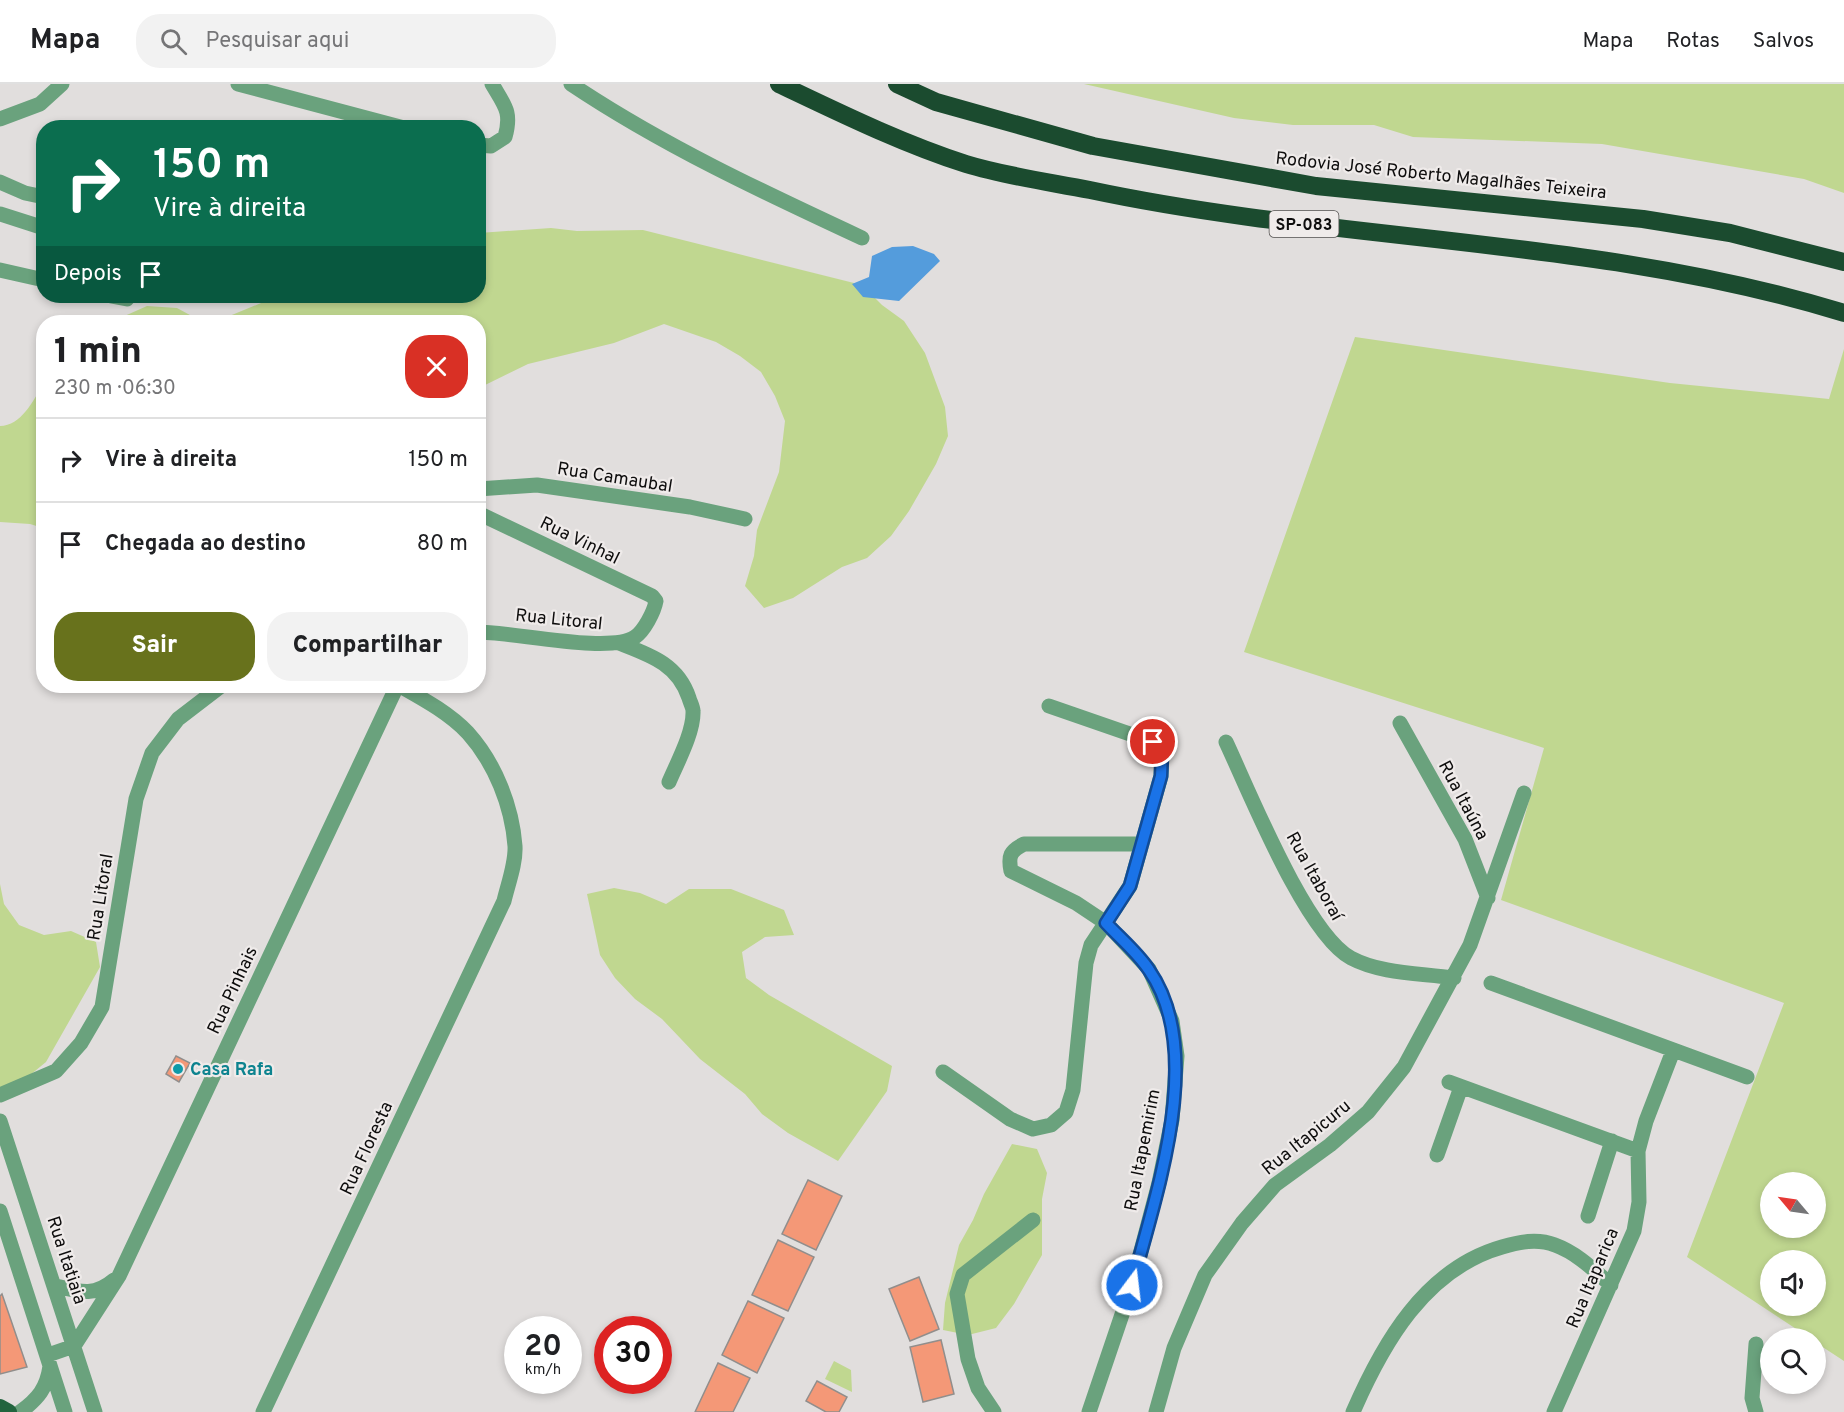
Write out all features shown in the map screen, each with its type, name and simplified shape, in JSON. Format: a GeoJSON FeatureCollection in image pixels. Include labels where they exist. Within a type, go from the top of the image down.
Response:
{"type":"FeatureCollection","features":[{"type":"Feature","properties":{"kind":"highway","name":"SP-083"},"geometry":{"type":"LineString","coordinates":[[779,84],[880,132],[968,164],[1002,172],[1158,205],[1632,264],[1800,300],[1844,313]]}},
{"type":"Feature","properties":{"kind":"highway","name":"Rodovia José Roberto Magalhães Teixeira"},"geometry":{"type":"LineString","coordinates":[[897,84],[936,102],[1093,146],[1316,186],[1654,221],[1730,233],[1844,262]]}},
{"type":"Feature","properties":{"kind":"main road"},"geometry":{"type":"LineString","coordinates":[[0,1407],[9,1412]]}},
{"type":"Feature","properties":{"kind":"street"},"geometry":{"type":"LineString","coordinates":[[0,119],[40,104],[62,84]]}},
{"type":"Feature","properties":{"kind":"street"},"geometry":{"type":"LineString","coordinates":[[238,84],[374,120]]}},
{"type":"Feature","properties":{"kind":"street"},"geometry":{"type":"LineString","coordinates":[[486,146],[491,146],[505,137],[509,121],[508,110],[492,84]]}},
{"type":"Feature","properties":{"kind":"street"},"geometry":{"type":"LineString","coordinates":[[571,84],[650,134],[770,195],[862,238]]}},
{"type":"Feature","properties":{"kind":"street"},"geometry":{"type":"LineString","coordinates":[[0,182],[36,195]]}},
{"type":"Feature","properties":{"kind":"street"},"geometry":{"type":"LineString","coordinates":[[0,214],[36,225]]}},
{"type":"Feature","properties":{"kind":"street"},"geometry":{"type":"LineString","coordinates":[[0,270],[36,278]]}},
{"type":"Feature","properties":{"kind":"street","name":"Rua Camaubal"},"geometry":{"type":"LineString","coordinates":[[486,488],[537,485],[690,507],[745,519]]}},
{"type":"Feature","properties":{"kind":"street","name":"Rua Vinhal"},"geometry":{"type":"LineString","coordinates":[[486,517],[652,596],[656,601],[655,609]]}},
{"type":"Feature","properties":{"kind":"street","name":"Rua Litoral"},"geometry":{"type":"LineString","coordinates":[[486,632],[598,644],[619,643],[636,636],[655,609]]}},
{"type":"Feature","properties":{"kind":"street"},"geometry":{"type":"LineString","coordinates":[[619,643],[648,654],[670,666],[686,690],[693,711],[687,736],[669,782]]}},
{"type":"Feature","properties":{"kind":"street","name":"Rua Litoral"},"geometry":{"type":"LineString","coordinates":[[0,1095],[56,1071],[81,1043],[102,1006],[136,799],[152,753],[178,719],[212,693]]}},
{"type":"Feature","properties":{"kind":"street","name":"Rua Pinhais"},"geometry":{"type":"LineString","coordinates":[[74,1346],[119,1276],[395,693]]}},
{"type":"Feature","properties":{"kind":"street","name":"Rua Floresta"},"geometry":{"type":"LineString","coordinates":[[263,1412],[504,901],[515,849],[509,810],[494,772],[467,733],[433,705],[411,693]]}},
{"type":"Feature","properties":{"kind":"street"},"geometry":{"type":"LineString","coordinates":[[943,1072],[989,1107],[1033,1129],[1051,1125],[1066,1112],[1073,1090],[1086,963],[1092,945],[1130,886],[1161,776],[1162,752],[1153,742],[1049,706]]}},
{"type":"Feature","properties":{"kind":"street","name":"Rua Itaúna"},"geometry":{"type":"LineString","coordinates":[[1400,723],[1465,839],[1488,898]]}},
{"type":"Feature","properties":{"kind":"street","name":"Rua Itaboraí"},"geometry":{"type":"LineString","coordinates":[[1226,742],[1296,889],[1327,938],[1350,957],[1375,967],[1454,978]]}},
{"type":"Feature","properties":{"kind":"street","name":"Rua Itapicuru"},"geometry":{"type":"LineString","coordinates":[[1156,1412],[1174,1348],[1205,1275],[1242,1223],[1275,1185],[1330,1145],[1368,1112],[1404,1067],[1454,978],[1488,898],[1524,793]]}},
{"type":"Feature","properties":{"kind":"street","name":"Rua Itapemirim"},"geometry":{"type":"LineString","coordinates":[[1089,1412],[1132,1285],[1159,1183],[1172,1120],[1177,1056],[1172,1021],[1149,969],[1106,923],[1076,903],[1011,871],[1009,858],[1013,850],[1024,844],[1142,844]]}},
{"type":"Feature","properties":{"kind":"street"},"geometry":{"type":"LineString","coordinates":[[1491,983],[1747,1077]]}},
{"type":"Feature","properties":{"kind":"street","name":"Rua Itaparica"},"geometry":{"type":"LineString","coordinates":[[1554,1412],[1634,1231],[1638,1202],[1638,1150],[1646,1121],[1673,1051]]}},
{"type":"Feature","properties":{"kind":"street"},"geometry":{"type":"LineString","coordinates":[[1437,1155],[1455,1084],[1638,1150]]}},
{"type":"Feature","properties":{"kind":"street","name":"Rua Itatiaia"},"geometry":{"type":"LineString","coordinates":[[0,1120],[56,1286],[95,1412]]}},
{"type":"Feature","properties":{"kind":"street"},"geometry":{"type":"LineString","coordinates":[[1588,1216],[1612,1141]]}},
{"type":"Feature","properties":{"kind":"street"},"geometry":{"type":"LineString","coordinates":[[0,1211],[65,1412]]}},
{"type":"Feature","properties":{"kind":"street"},"geometry":{"type":"LineString","coordinates":[[994,1412],[978,1388],[968,1359],[957,1294],[963,1275],[1033,1220]]}},
{"type":"Feature","properties":{"kind":"street"},"geometry":{"type":"LineString","coordinates":[[1353,1412],[1388,1341],[1411,1310],[1453,1268],[1489,1251],[1526,1240],[1554,1244],[1576,1255],[1611,1284]]}},
{"type":"Feature","properties":{"kind":"street"},"geometry":{"type":"LineString","coordinates":[[56,1286],[84,1293],[103,1289],[119,1276]]}},
{"type":"Feature","properties":{"kind":"street"},"geometry":{"type":"LineString","coordinates":[[1756,1344],[1752,1398],[1756,1412]]}},
{"type":"Feature","properties":{"kind":"street"},"geometry":{"type":"LineString","coordinates":[[49,1359],[74,1346]]}},
{"type":"Feature","properties":{"kind":"street"},"geometry":{"type":"LineString","coordinates":[[20,1412],[42,1395],[48,1381],[49,1359]]}},
{"type":"Feature","properties":{"kind":"green space"},"geometry":{"type":"Polygon","coordinates":[[[1084,84],[1844,84],[1844,193],[1804,179],[1602,144],[1413,137],[1374,125],[1293,125],[1234,118],[1084,84]]]}},
{"type":"Feature","properties":{"kind":"green space"},"geometry":{"type":"Polygon","coordinates":[[[551,228],[577,231],[643,230],[862,285],[882,305],[904,321],[925,353],[945,407],[948,436],[936,464],[909,511],[891,536],[867,558],[842,567],[793,598],[764,608],[745,586],[754,556],[757,530],[779,472],[785,421],[775,396],[761,372],[716,342],[664,324],[614,343],[528,364],[486,385],[486,315],[232,315],[261,303],[486,303],[486,233],[551,228]]]}},
{"type":"Feature","properties":{"kind":"green space"},"geometry":{"type":"Polygon","coordinates":[[[147,306],[177,308],[190,315],[127,315],[147,306]]]}},
{"type":"Feature","properties":{"kind":"green space"},"geometry":{"type":"Polygon","coordinates":[[[1355,337],[1670,383],[1829,399],[1844,349],[1844,1361],[1826,1349],[1826,1328],[1795,1328],[1777,1316],[1826,1316],[1826,1250],[1760,1250],[1760,1305],[1687,1257],[1784,1003],[1501,900],[1544,748],[1244,652],[1355,337]]]}},
{"type":"Feature","properties":{"kind":"green space"},"geometry":{"type":"Polygon","coordinates":[[[36,396],[36,526],[0,522],[0,426],[14,422],[36,396]]]}},
{"type":"Feature","properties":{"kind":"green space"},"geometry":{"type":"Polygon","coordinates":[[[0,884],[4,904],[19,925],[44,935],[71,931],[96,942],[100,967],[46,1062],[24,1080],[0,1094],[0,884]]]}},
{"type":"Feature","properties":{"kind":"green space"},"geometry":{"type":"Polygon","coordinates":[[[614,888],[640,893],[666,904],[689,889],[731,889],[784,910],[794,935],[765,937],[742,952],[746,978],[769,995],[892,1066],[887,1091],[838,1161],[788,1133],[762,1114],[745,1094],[700,1059],[662,1019],[635,999],[615,978],[600,955],[587,894],[614,888]]]}},
{"type":"Feature","properties":{"kind":"green space"},"geometry":{"type":"Polygon","coordinates":[[[1012,1144],[1037,1149],[1047,1173],[1042,1199],[1042,1255],[1014,1304],[996,1328],[968,1335],[943,1330],[945,1303],[959,1245],[1012,1144]]]}},
{"type":"Feature","properties":{"kind":"green space"},"geometry":{"type":"Polygon","coordinates":[[[834,1361],[851,1370],[852,1392],[825,1379],[834,1361]]]}},
{"type":"Feature","properties":{"kind":"water"},"geometry":{"type":"Polygon","coordinates":[[[913,246],[934,254],[940,261],[899,301],[863,297],[852,284],[869,277],[872,256],[892,247],[913,246]]]}},
{"type":"Feature","properties":{"kind":"building","name":"Casa Rafa"},"geometry":{"type":"Polygon","coordinates":[[[176,1056],[190,1063],[179,1082],[166,1074],[176,1056]]]}},
{"type":"Feature","properties":{"kind":"building"},"geometry":{"type":"Polygon","coordinates":[[[808,1180],[842,1196],[816,1250],[782,1234],[808,1180]]]}},
{"type":"Feature","properties":{"kind":"building"},"geometry":{"type":"Polygon","coordinates":[[[778,1240],[814,1257],[788,1311],[752,1295],[778,1240]]]}},
{"type":"Feature","properties":{"kind":"building"},"geometry":{"type":"Polygon","coordinates":[[[919,1277],[939,1329],[910,1341],[889,1289],[919,1277]]]}},
{"type":"Feature","properties":{"kind":"building"},"geometry":{"type":"Polygon","coordinates":[[[2,1294],[27,1367],[0,1374],[0,1296],[2,1294]]]}},
{"type":"Feature","properties":{"kind":"building"},"geometry":{"type":"Polygon","coordinates":[[[748,1301],[784,1318],[757,1373],[722,1355],[748,1301]]]}},
{"type":"Feature","properties":{"kind":"building"},"geometry":{"type":"Polygon","coordinates":[[[941,1340],[954,1394],[923,1402],[910,1347],[941,1340]]]}},
{"type":"Feature","properties":{"kind":"building"},"geometry":{"type":"Polygon","coordinates":[[[718,1363],[750,1378],[733,1412],[695,1412],[718,1363]]]}},
{"type":"Feature","properties":{"kind":"building"},"geometry":{"type":"Polygon","coordinates":[[[817,1381],[847,1397],[839,1412],[826,1412],[806,1401],[817,1381]]]}},
{"type":"Feature","properties":{"kind":"place","name":"Casa Rafa"},"geometry":{"type":"Point","coordinates":[178,1069]}},
{"type":"Feature","properties":{"kind":"route"},"geometry":{"type":"LineString","coordinates":[[1132,1285],[1159,1183],[1172,1120],[1177,1056],[1172,1021],[1159,987],[1149,969],[1106,923],[1130,886],[1161,776],[1162,752],[1153,742]]}}]}
